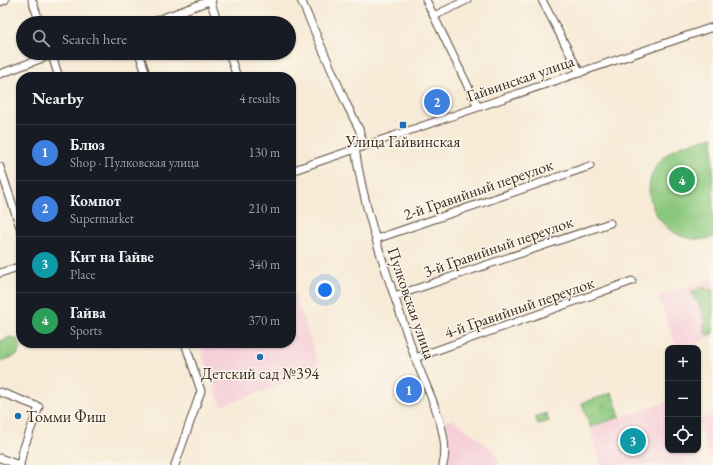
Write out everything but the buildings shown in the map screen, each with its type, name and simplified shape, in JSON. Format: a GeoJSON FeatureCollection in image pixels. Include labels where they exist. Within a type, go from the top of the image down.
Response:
{"type":"FeatureCollection","features":[{"type":"Feature","properties":{"kind":"street"},"geometry":{"type":"LineString","coordinates":[[0,2],[5,0]]}},
{"type":"Feature","properties":{"kind":"street"},"geometry":{"type":"LineString","coordinates":[[32,0],[38,16]]}},
{"type":"Feature","properties":{"kind":"street"},"geometry":{"type":"LineString","coordinates":[[168,16],[211,0],[216,16]]}},
{"type":"Feature","properties":{"kind":"street"},"geometry":{"type":"LineString","coordinates":[[301,0],[359,129],[364,145]]}},
{"type":"Feature","properties":{"kind":"street"},"geometry":{"type":"LineString","coordinates":[[426,0],[478,107]]}},
{"type":"Feature","properties":{"kind":"street"},"geometry":{"type":"LineString","coordinates":[[434,16],[467,0]]}},
{"type":"Feature","properties":{"kind":"street"},"geometry":{"type":"LineString","coordinates":[[542,0],[580,73]]}},
{"type":"Feature","properties":{"kind":"street","name":"Гайвинская улица"},"geometry":{"type":"LineString","coordinates":[[296,169],[713,28]]}},
{"type":"Feature","properties":{"kind":"street"},"geometry":{"type":"LineString","coordinates":[[0,74],[37,60]]}},
{"type":"Feature","properties":{"kind":"street"},"geometry":{"type":"LineString","coordinates":[[55,60],[58,72]]}},
{"type":"Feature","properties":{"kind":"street"},"geometry":{"type":"LineString","coordinates":[[141,60],[145,72]]}},
{"type":"Feature","properties":{"kind":"street"},"geometry":{"type":"LineString","coordinates":[[231,60],[235,72]]}},
{"type":"Feature","properties":{"kind":"street","name":"Пулковская улица"},"geometry":{"type":"LineString","coordinates":[[355,148],[359,177],[376,239],[415,358],[445,442],[445,458],[443,465]]}},
{"type":"Feature","properties":{"kind":"street","name":"2-й Гравийный переулок"},"geometry":{"type":"LineString","coordinates":[[376,239],[590,166]]}},
{"type":"Feature","properties":{"kind":"street"},"geometry":{"type":"LineString","coordinates":[[0,167],[16,215]]}},
{"type":"Feature","properties":{"kind":"street","name":"3-й Гравийный переулок"},"geometry":{"type":"LineString","coordinates":[[395,296],[610,223]]}},
{"type":"Feature","properties":{"kind":"street"},"geometry":{"type":"LineString","coordinates":[[0,273],[16,268]]}},
{"type":"Feature","properties":{"kind":"street","name":"4-й Гравийный переулок"},"geometry":{"type":"LineString","coordinates":[[415,358],[632,282]]}},
{"type":"Feature","properties":{"kind":"street"},"geometry":{"type":"LineString","coordinates":[[175,465],[201,390],[187,348]]}},
{"type":"Feature","properties":{"kind":"street"},"geometry":{"type":"LineString","coordinates":[[0,392],[39,407],[19,465],[0,458]]}},
{"type":"Feature","properties":{"kind":"shaded area"},"geometry":{"type":"Polygon","coordinates":[[[713,278],[713,336],[692,345],[676,345],[658,296],[713,278]]]}},
{"type":"Feature","properties":{"kind":"shaded area","name":"Детский сад №394"},"geometry":{"type":"Polygon","coordinates":[[[296,299],[321,371],[221,406],[201,348],[296,348],[296,299]]]}},
{"type":"Feature","properties":{"kind":"shaded area"},"geometry":{"type":"Polygon","coordinates":[[[665,402],[665,453],[697,453],[702,465],[601,465],[590,428],[665,402]]]}},
{"type":"Feature","properties":{"kind":"shaded area"},"geometry":{"type":"Polygon","coordinates":[[[713,415],[713,465],[701,430],[701,420],[713,415]]]}},
{"type":"Feature","properties":{"kind":"shaded area"},"geometry":{"type":"Polygon","coordinates":[[[452,419],[494,451],[500,465],[448,465],[450,451],[449,434],[445,422],[452,419]]]}},
{"type":"Feature","properties":{"kind":"green space"},"geometry":{"type":"Polygon","coordinates":[[[713,137],[713,237],[696,239],[680,236],[667,227],[657,215],[651,201],[649,186],[654,170],[665,156],[675,149],[713,137]]]}},
{"type":"Feature","properties":{"kind":"green space"},"geometry":{"type":"Polygon","coordinates":[[[705,287],[706,291],[713,289],[713,333],[707,335],[703,325],[706,324],[698,302],[696,302],[692,292],[705,287]]]}},
{"type":"Feature","properties":{"kind":"green space"},"geometry":{"type":"Polygon","coordinates":[[[11,337],[16,339],[16,348],[20,349],[17,355],[0,362],[0,341],[11,337]]]}},
{"type":"Feature","properties":{"kind":"green space"},"geometry":{"type":"Polygon","coordinates":[[[612,393],[620,417],[590,427],[582,403],[612,393]]]}},
{"type":"Feature","properties":{"kind":"green space"},"geometry":{"type":"Polygon","coordinates":[[[546,413],[549,421],[538,424],[535,417],[546,413]]]}},
{"type":"Feature","properties":{"kind":"place","name":"Компот"},"geometry":{"type":"Point","coordinates":[437,102]}},
{"type":"Feature","properties":{"kind":"place","name":"Улица Гайвинская"},"geometry":{"type":"Point","coordinates":[403,125]}},
{"type":"Feature","properties":{"kind":"place","name":"Гайва"},"geometry":{"type":"Point","coordinates":[682,180]}},
{"type":"Feature","properties":{"kind":"place","name":"Детский сад №394"},"geometry":{"type":"Point","coordinates":[260,357]}},
{"type":"Feature","properties":{"kind":"place","name":"Блюз"},"geometry":{"type":"Point","coordinates":[409,390]}},
{"type":"Feature","properties":{"kind":"place","name":"Томми Фиш"},"geometry":{"type":"Point","coordinates":[18,416]}},
{"type":"Feature","properties":{"kind":"place","name":"Кит на Гайве"},"geometry":{"type":"Point","coordinates":[633,441]}}]}
